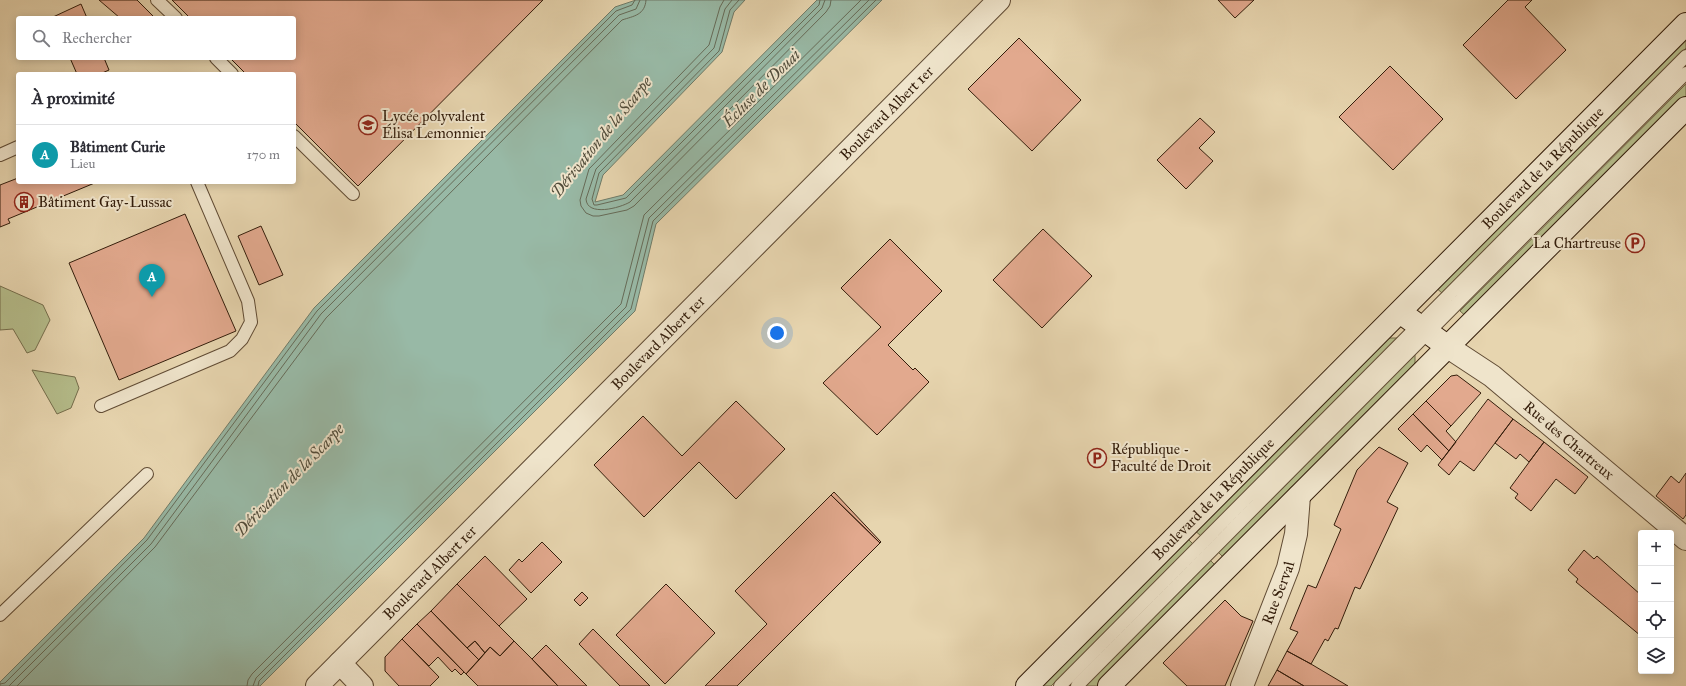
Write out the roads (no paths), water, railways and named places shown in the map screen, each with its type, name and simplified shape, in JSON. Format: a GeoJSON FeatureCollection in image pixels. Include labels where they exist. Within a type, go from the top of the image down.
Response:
{"type":"FeatureCollection","features":[{"type":"Feature","properties":{"kind":"main road","name":"Boulevard Albert 1er"},"geometry":{"type":"LineString","coordinates":[[317,686],[999,0]]}},
{"type":"Feature","properties":{"kind":"main road","name":"Boulevard de la République"},"geometry":{"type":"LineString","coordinates":[[1027,686],[1686,24]]}},
{"type":"Feature","properties":{"kind":"main road"},"geometry":{"type":"LineString","coordinates":[[1108,686],[1686,108]]}},
{"type":"Feature","properties":{"kind":"main road"},"geometry":{"type":"LineString","coordinates":[[1400,312],[1448,347]]}},
{"type":"Feature","properties":{"kind":"main road","name":"Rue des Chartreux"},"geometry":{"type":"LineString","coordinates":[[1448,347],[1492,376],[1686,539]]}},
{"type":"Feature","properties":{"kind":"main road","name":"Rue Serval"},"geometry":{"type":"LineString","coordinates":[[1242,686],[1288,568],[1296,534],[1299,496]]}},
{"type":"Feature","properties":{"kind":"main road"},"geometry":{"type":"LineString","coordinates":[[340,663],[362,686]]}},
{"type":"Feature","properties":{"kind":"lane"},"geometry":{"type":"LineString","coordinates":[[157,0],[174,16]]}},
{"type":"Feature","properties":{"kind":"lane"},"geometry":{"type":"LineString","coordinates":[[1077,686],[1686,56]]}},
{"type":"Feature","properties":{"kind":"lane"},"geometry":{"type":"LineString","coordinates":[[218,60],[230,72]]}},
{"type":"Feature","properties":{"kind":"lane"},"geometry":{"type":"LineString","coordinates":[[1060,686],[1686,73]]}},
{"type":"Feature","properties":{"kind":"lane"},"geometry":{"type":"LineString","coordinates":[[296,138],[353,194]]}},
{"type":"Feature","properties":{"kind":"lane"},"geometry":{"type":"LineString","coordinates":[[0,155],[16,148]]}},
{"type":"Feature","properties":{"kind":"lane"},"geometry":{"type":"LineString","coordinates":[[101,406],[230,351],[242,339],[251,322],[248,301],[198,184]]}},
{"type":"Feature","properties":{"kind":"lane"},"geometry":{"type":"LineString","coordinates":[[0,615],[147,474]]}},
{"type":"Feature","properties":{"kind":"water"},"geometry":{"type":"Polygon","coordinates":[[[636,0],[745,0],[734,12],[722,52],[603,175],[595,202],[623,195],[817,0],[882,0],[656,224],[635,311],[260,686],[0,686],[0,682],[144,538],[314,308],[615,7],[636,0]]]}},
{"type":"Feature","properties":{"kind":"place","name":"Lycée polyvalent Élisa Lemonnier"},"geometry":{"type":"Point","coordinates":[368,125]}},
{"type":"Feature","properties":{"kind":"place","name":"Bâtiment Gay-Lussac"},"geometry":{"type":"Point","coordinates":[24,202]}},
{"type":"Feature","properties":{"kind":"place","name":"La Chartreuse"},"geometry":{"type":"Point","coordinates":[1635,243]}},
{"type":"Feature","properties":{"kind":"place","name":"Bâtiment Curie"},"geometry":{"type":"Point","coordinates":[152,297]}},
{"type":"Feature","properties":{"kind":"place","name":"République - Faculté de Droit"},"geometry":{"type":"Point","coordinates":[1097,458]}},
{"type":"Feature","properties":{"kind":"water label","name":"Écluse de Douai"},"geometry":{"type":"Point","coordinates":[761,88]}},
{"type":"Feature","properties":{"kind":"water label","name":"Dérivation de la Scarpe"},"geometry":{"type":"Point","coordinates":[601,137]}},
{"type":"Feature","properties":{"kind":"water label","name":"Dérivation de la Scarpe"},"geometry":{"type":"Point","coordinates":[289,480]}}]}
